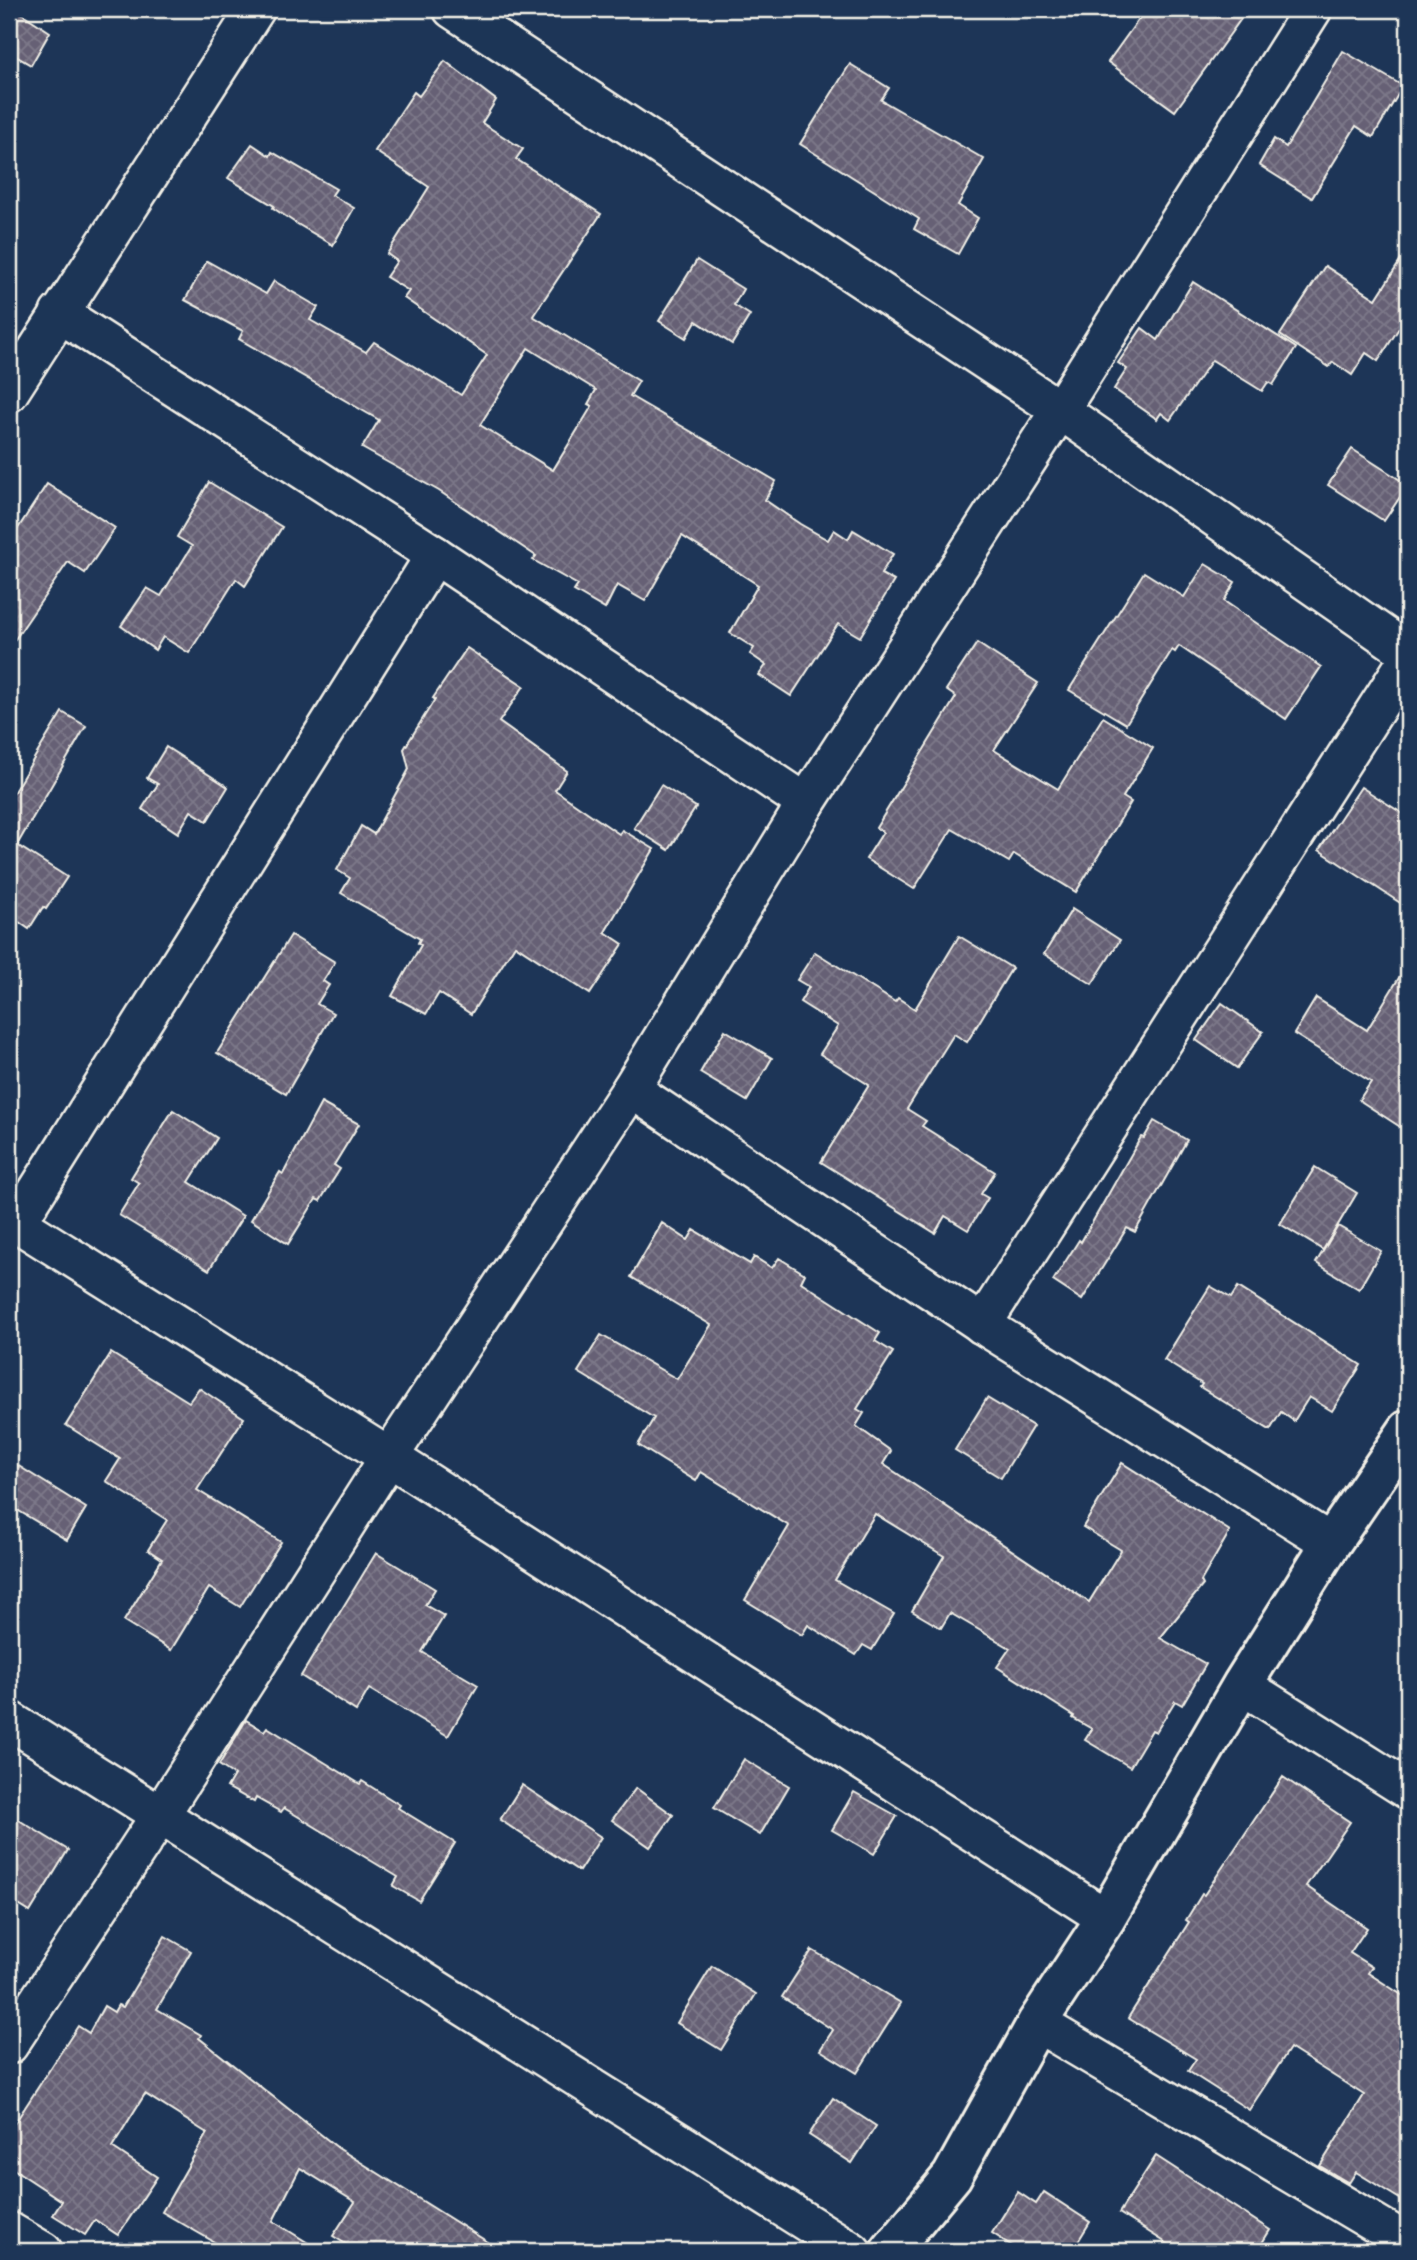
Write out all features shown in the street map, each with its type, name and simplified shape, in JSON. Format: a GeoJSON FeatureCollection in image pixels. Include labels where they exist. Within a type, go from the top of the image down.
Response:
{"type":"FeatureCollection","features":[{"type":"Feature","properties":{"kind":"street"},"geometry":{"type":"LineString","coordinates":[[9,393],[256,9]]}},
{"type":"Feature","properties":{"kind":"street"},"geometry":{"type":"LineString","coordinates":[[452,9],[1060,410],[1408,652]]}},
{"type":"Feature","properties":{"kind":"street"},"geometry":{"type":"LineString","coordinates":[[9,2045],[159,1817],[389,1457],[631,1089],[806,803],[1060,410],[1313,9]]}},
{"type":"Feature","properties":{"kind":"street"},"geometry":{"type":"LineString","coordinates":[[59,313],[435,555],[806,803]]}},
{"type":"Feature","properties":{"kind":"street"},"geometry":{"type":"LineString","coordinates":[[435,555],[13,1221],[389,1457],[1106,1919]]}},
{"type":"Feature","properties":{"kind":"street"},"geometry":{"type":"LineString","coordinates":[[982,1325],[1408,659]]}},
{"type":"Feature","properties":{"kind":"street"},"geometry":{"type":"LineString","coordinates":[[631,1089],[982,1325],[1331,1542]]}},
{"type":"Feature","properties":{"kind":"street"},"geometry":{"type":"LineString","coordinates":[[890,2251],[952,2176],[1037,2023],[1106,1919],[1242,1685],[1331,1542],[1408,1430]]}},
{"type":"Feature","properties":{"kind":"street"},"geometry":{"type":"LineString","coordinates":[[1242,1685],[1408,1790]]}},
{"type":"Feature","properties":{"kind":"street"},"geometry":{"type":"LineString","coordinates":[[9,1720],[159,1817],[852,2251]]}},
{"type":"Feature","properties":{"kind":"street"},"geometry":{"type":"LineString","coordinates":[[1037,2023],[1408,2243]]}},
{"type":"Feature","properties":{"kind":"street"},"geometry":{"type":"LineString","coordinates":[[9,2231],[43,2251]]}},
{"type":"Feature","properties":{"kind":"building"},"geometry":{"type":"Polygon","coordinates":[[[9,9],[15,9],[50,32],[31,65],[9,52],[9,9]]]}},
{"type":"Feature","properties":{"kind":"building"},"geometry":{"type":"Polygon","coordinates":[[[1146,9],[1248,9],[1175,111],[1108,62],[1146,9]]]}},
{"type":"Feature","properties":{"kind":"building"},"geometry":{"type":"Polygon","coordinates":[[[1343,51],[1403,86],[1373,137],[1356,126],[1312,198],[1259,165],[1274,139],[1286,147],[1343,51]]]}},
{"type":"Feature","properties":{"kind":"building"},"geometry":{"type":"Polygon","coordinates":[[[445,61],[496,100],[482,123],[523,149],[516,159],[601,214],[533,316],[639,381],[630,396],[776,481],[765,500],[800,524],[828,540],[834,530],[848,539],[853,530],[893,554],[881,574],[894,581],[860,637],[838,624],[791,696],[759,675],[766,665],[750,654],[754,648],[730,633],[758,585],[682,536],[645,601],[617,585],[605,609],[574,591],[578,585],[533,560],[536,556],[439,491],[362,448],[379,420],[239,339],[243,331],[185,300],[207,261],[266,294],[274,281],[318,307],[310,320],[366,352],[374,342],[461,395],[487,355],[404,298],[409,291],[386,277],[397,261],[387,254],[429,187],[375,151],[414,92],[419,96],[445,61]],[[528,348],[480,425],[553,470],[592,406],[588,404],[596,390],[528,348]]]}},
{"type":"Feature","properties":{"kind":"building"},"geometry":{"type":"Polygon","coordinates":[[[850,64],[889,88],[881,100],[984,159],[958,205],[978,218],[958,254],[914,229],[919,219],[800,144],[850,64]]]}},
{"type":"Feature","properties":{"kind":"building"},"geometry":{"type":"Polygon","coordinates":[[[252,144],[270,156],[272,152],[336,189],[332,195],[354,208],[333,245],[228,178],[252,144]]]}},
{"type":"Feature","properties":{"kind":"building"},"geometry":{"type":"Polygon","coordinates":[[[1408,249],[1408,314],[1378,361],[1366,353],[1352,375],[1333,362],[1329,367],[1280,335],[1325,266],[1376,299],[1408,249]]]}},
{"type":"Feature","properties":{"kind":"building"},"geometry":{"type":"Polygon","coordinates":[[[697,260],[743,289],[734,305],[750,315],[732,344],[696,321],[686,338],[659,321],[697,260]]]}},
{"type":"Feature","properties":{"kind":"building"},"geometry":{"type":"Polygon","coordinates":[[[1193,282],[1296,348],[1273,385],[1268,382],[1262,391],[1212,360],[1170,420],[1161,413],[1157,419],[1114,389],[1127,369],[1118,363],[1142,328],[1158,340],[1193,282]]]}},
{"type":"Feature","properties":{"kind":"building"},"geometry":{"type":"Polygon","coordinates":[[[1352,449],[1408,485],[1384,521],[1328,485],[1352,449]]]}},
{"type":"Feature","properties":{"kind":"building"},"geometry":{"type":"Polygon","coordinates":[[[209,482],[282,527],[245,586],[236,579],[189,653],[163,637],[155,650],[121,626],[147,588],[161,596],[192,546],[177,537],[209,482]]]}},
{"type":"Feature","properties":{"kind":"building"},"geometry":{"type":"Polygon","coordinates":[[[47,484],[115,528],[85,573],[68,562],[9,648],[9,542],[47,484]]]}},
{"type":"Feature","properties":{"kind":"building"},"geometry":{"type":"Polygon","coordinates":[[[1205,564],[1235,582],[1224,601],[1321,667],[1286,719],[1179,646],[1175,652],[1172,650],[1126,724],[1069,690],[1144,572],[1184,597],[1205,564]]]}},
{"type":"Feature","properties":{"kind":"building"},"geometry":{"type":"Polygon","coordinates":[[[977,643],[1038,683],[994,750],[1058,789],[1103,717],[1153,748],[1123,797],[1131,802],[1076,892],[1014,854],[1009,862],[952,829],[914,889],[866,859],[883,832],[876,828],[956,697],[946,690],[977,643]]]}},
{"type":"Feature","properties":{"kind":"building"},"geometry":{"type":"Polygon","coordinates":[[[467,648],[524,686],[499,722],[567,771],[555,790],[619,834],[622,830],[654,849],[605,932],[623,944],[590,994],[515,945],[471,1014],[439,993],[426,1014],[392,996],[421,945],[418,943],[420,939],[341,893],[350,878],[337,870],[361,826],[374,834],[409,769],[404,749],[435,699],[433,698],[467,648]]]}},
{"type":"Feature","properties":{"kind":"building"},"geometry":{"type":"Polygon","coordinates":[[[62,712],[86,726],[17,845],[67,877],[29,929],[9,915],[9,800],[62,712]]]}},
{"type":"Feature","properties":{"kind":"building"},"geometry":{"type":"Polygon","coordinates":[[[166,747],[228,787],[207,821],[191,811],[178,833],[142,809],[158,784],[147,778],[166,747]]]}},
{"type":"Feature","properties":{"kind":"building"},"geometry":{"type":"Polygon","coordinates":[[[661,785],[696,807],[669,850],[634,828],[661,785]]]}},
{"type":"Feature","properties":{"kind":"building"},"geometry":{"type":"Polygon","coordinates":[[[1361,787],[1408,817],[1408,908],[1319,850],[1361,787]]]}},
{"type":"Feature","properties":{"kind":"building"},"geometry":{"type":"Polygon","coordinates":[[[1072,909],[1120,940],[1092,984],[1044,954],[1072,909]]]}},
{"type":"Feature","properties":{"kind":"building"},"geometry":{"type":"Polygon","coordinates":[[[291,935],[335,962],[323,981],[329,985],[317,1004],[333,1013],[286,1094],[217,1053],[291,935]]]}},
{"type":"Feature","properties":{"kind":"building"},"geometry":{"type":"Polygon","coordinates":[[[959,936],[1012,968],[967,1042],[954,1034],[907,1109],[926,1121],[922,1126],[995,1172],[981,1194],[988,1198],[968,1230],[945,1216],[935,1233],[821,1162],[869,1085],[820,1054],[838,1026],[800,1002],[809,987],[797,980],[815,952],[895,1002],[898,998],[915,1009],[959,936]]]}},
{"type":"Feature","properties":{"kind":"building"},"geometry":{"type":"Polygon","coordinates":[[[1408,963],[1408,1132],[1359,1100],[1371,1082],[1294,1034],[1316,998],[1367,1030],[1408,963]]]}},
{"type":"Feature","properties":{"kind":"building"},"geometry":{"type":"Polygon","coordinates":[[[1222,1003],[1263,1032],[1237,1068],[1196,1040],[1222,1003]]]}},
{"type":"Feature","properties":{"kind":"building"},"geometry":{"type":"Polygon","coordinates":[[[725,1030],[772,1058],[747,1101],[700,1073],[725,1030]]]}},
{"type":"Feature","properties":{"kind":"building"},"geometry":{"type":"Polygon","coordinates":[[[321,1103],[359,1124],[334,1165],[340,1169],[320,1201],[316,1199],[288,1244],[251,1220],[280,1172],[283,1174],[321,1103]]]}},
{"type":"Feature","properties":{"kind":"building"},"geometry":{"type":"Polygon","coordinates":[[[173,1110],[217,1138],[189,1182],[243,1216],[209,1270],[119,1215],[139,1183],[131,1178],[173,1110]]]}},
{"type":"Feature","properties":{"kind":"building"},"geometry":{"type":"Polygon","coordinates":[[[1154,1121],[1187,1140],[1135,1232],[1127,1228],[1082,1300],[1053,1281],[1079,1240],[1081,1242],[1141,1137],[1144,1138],[1154,1121]]]}},
{"type":"Feature","properties":{"kind":"building"},"geometry":{"type":"Polygon","coordinates":[[[1315,1167],[1357,1193],[1323,1250],[1280,1224],[1315,1167]]]}},
{"type":"Feature","properties":{"kind":"building"},"geometry":{"type":"Polygon","coordinates":[[[662,1223],[688,1240],[694,1230],[750,1264],[754,1257],[772,1268],[779,1258],[805,1274],[801,1282],[880,1333],[875,1341],[893,1352],[857,1409],[864,1413],[856,1426],[891,1451],[883,1464],[1089,1602],[1121,1550],[1083,1527],[1122,1463],[1230,1531],[1201,1581],[1203,1585],[1160,1638],[1206,1664],[1182,1705],[1175,1701],[1156,1732],[1152,1730],[1130,1767],[1085,1740],[1092,1729],[997,1667],[1010,1648],[950,1613],[941,1628],[912,1611],[944,1556],[875,1514],[835,1580],[894,1614],[872,1650],[863,1645],[856,1655],[808,1625],[802,1635],[745,1600],[789,1526],[701,1472],[696,1481],[638,1445],[654,1418],[578,1372],[601,1335],[677,1379],[711,1325],[631,1277],[662,1223]]]}},
{"type":"Feature","properties":{"kind":"building"},"geometry":{"type":"Polygon","coordinates":[[[1338,1226],[1381,1251],[1359,1289],[1316,1263],[1338,1226]]]}},
{"type":"Feature","properties":{"kind":"building"},"geometry":{"type":"Polygon","coordinates":[[[1210,1286],[1231,1298],[1238,1287],[1361,1365],[1332,1411],[1309,1397],[1294,1421],[1281,1412],[1270,1430],[1200,1387],[1202,1384],[1164,1360],[1210,1286]]]}},
{"type":"Feature","properties":{"kind":"building"},"geometry":{"type":"Polygon","coordinates":[[[111,1353],[189,1402],[199,1388],[244,1418],[197,1490],[281,1542],[240,1607],[209,1588],[171,1650],[124,1621],[162,1559],[148,1550],[167,1520],[106,1481],[120,1459],[66,1425],[111,1353]]]}},
{"type":"Feature","properties":{"kind":"building"},"geometry":{"type":"Polygon","coordinates":[[[987,1398],[1033,1426],[1001,1478],[955,1450],[987,1398]]]}},
{"type":"Feature","properties":{"kind":"building"},"geometry":{"type":"Polygon","coordinates":[[[9,1460],[86,1508],[67,1540],[9,1505],[9,1460]]]}},
{"type":"Feature","properties":{"kind":"building"},"geometry":{"type":"Polygon","coordinates":[[[376,1553],[435,1589],[425,1605],[444,1616],[422,1652],[478,1685],[448,1736],[369,1689],[356,1711],[301,1676],[376,1553]]]}},
{"type":"Feature","properties":{"kind":"building"},"geometry":{"type":"Polygon","coordinates":[[[246,1720],[264,1731],[267,1727],[360,1784],[362,1781],[400,1805],[398,1808],[455,1843],[419,1901],[393,1886],[398,1877],[284,1808],[281,1812],[256,1798],[254,1802],[227,1787],[234,1775],[219,1765],[246,1720]]]}},
{"type":"Feature","properties":{"kind":"building"},"geometry":{"type":"Polygon","coordinates":[[[744,1759],[789,1786],[760,1835],[714,1808],[744,1759]]]}},
{"type":"Feature","properties":{"kind":"building"},"geometry":{"type":"Polygon","coordinates":[[[1283,1777],[1350,1822],[1306,1886],[1367,1928],[1350,1953],[1372,1967],[1368,1973],[1408,1999],[1408,2204],[1356,2172],[1349,2183],[1320,2166],[1364,2095],[1290,2048],[1249,2110],[1188,2071],[1196,2059],[1128,2018],[1189,1922],[1186,1920],[1202,1894],[1204,1895],[1283,1777]]]}},
{"type":"Feature","properties":{"kind":"building"},"geometry":{"type":"Polygon","coordinates":[[[522,1785],[601,1837],[579,1871],[500,1820],[522,1785]]]}},
{"type":"Feature","properties":{"kind":"building"},"geometry":{"type":"Polygon","coordinates":[[[636,1788],[673,1815],[650,1847],[612,1820],[636,1788]]]}},
{"type":"Feature","properties":{"kind":"building"},"geometry":{"type":"Polygon","coordinates":[[[854,1792],[897,1816],[874,1854],[832,1830],[854,1792]]]}},
{"type":"Feature","properties":{"kind":"building"},"geometry":{"type":"Polygon","coordinates":[[[9,1814],[68,1850],[30,1912],[9,1899],[9,1814]]]}},
{"type":"Feature","properties":{"kind":"building"},"geometry":{"type":"Polygon","coordinates":[[[165,1936],[191,1951],[157,2009],[201,2035],[199,2038],[338,2148],[502,2251],[357,2251],[333,2236],[355,2202],[300,2168],[273,2221],[321,2251],[230,2251],[162,2212],[207,2133],[145,2094],[112,2147],[157,2177],[118,2235],[95,2220],[85,2235],[53,2215],[62,2201],[9,2166],[9,2132],[78,2026],[89,2033],[104,2006],[114,2012],[118,2005],[123,2007],[165,1936]]]}},
{"type":"Feature","properties":{"kind":"building"},"geometry":{"type":"Polygon","coordinates":[[[812,1950],[901,2003],[857,2073],[820,2050],[833,2030],[782,1997],[812,1950]]]}},
{"type":"Feature","properties":{"kind":"building"},"geometry":{"type":"Polygon","coordinates":[[[712,1966],[756,1994],[721,2050],[677,2023],[712,1966]]]}},
{"type":"Feature","properties":{"kind":"building"},"geometry":{"type":"Polygon","coordinates":[[[833,2098],[876,2126],[852,2163],[809,2135],[833,2098]]]}},
{"type":"Feature","properties":{"kind":"building"},"geometry":{"type":"Polygon","coordinates":[[[1156,2156],[1270,2230],[1257,2251],[1179,2251],[1119,2213],[1156,2156]]]}},
{"type":"Feature","properties":{"kind":"building"},"geometry":{"type":"Polygon","coordinates":[[[1018,2192],[1036,2204],[1044,2192],[1090,2222],[1072,2251],[1020,2251],[992,2233],[1018,2192]]]}}]}
